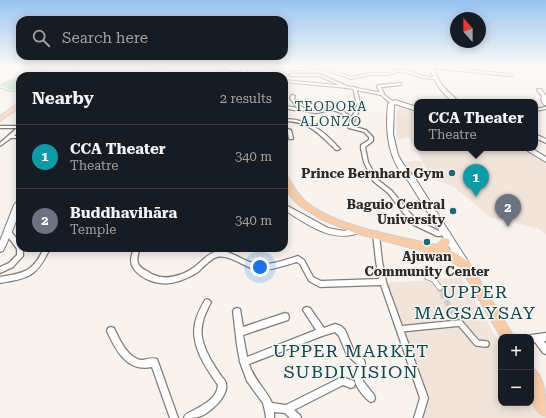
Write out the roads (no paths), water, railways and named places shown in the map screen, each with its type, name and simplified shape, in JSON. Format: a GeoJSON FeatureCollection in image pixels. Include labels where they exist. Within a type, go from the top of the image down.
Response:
{"type":"FeatureCollection","features":[{"type":"Feature","properties":{"kind":"highway"},"geometry":{"type":"LineString","coordinates":[[288,188],[300,204]]}},
{"type":"Feature","properties":{"kind":"highway"},"geometry":{"type":"LineString","coordinates":[[288,193],[300,204],[327,223],[450,255],[500,334]]}},
{"type":"Feature","properties":{"kind":"highway"},"geometry":{"type":"LineString","coordinates":[[442,238],[442,247],[450,255],[506,334]]}},
{"type":"Feature","properties":{"kind":"highway"},"geometry":{"type":"LineString","coordinates":[[534,379],[540,388],[546,410]]}},
{"type":"Feature","properties":{"kind":"main road"},"geometry":{"type":"LineString","coordinates":[[439,86],[453,99]]}},
{"type":"Feature","properties":{"kind":"main road"},"geometry":{"type":"LineString","coordinates":[[414,108],[395,104],[394,133],[399,156],[397,158],[408,177],[412,180],[450,255]]}},
{"type":"Feature","properties":{"kind":"main road"},"geometry":{"type":"LineString","coordinates":[[1,117],[16,107]]}},
{"type":"Feature","properties":{"kind":"main road"},"geometry":{"type":"LineString","coordinates":[[531,151],[546,160]]}},
{"type":"Feature","properties":{"kind":"main road"},"geometry":{"type":"LineString","coordinates":[[408,177],[407,181],[442,238]]}},
{"type":"Feature","properties":{"kind":"street"},"geometry":{"type":"LineString","coordinates":[[340,86],[382,94],[395,104]]}},
{"type":"Feature","properties":{"kind":"street"},"geometry":{"type":"LineString","coordinates":[[382,94],[379,86],[384,86]]}},
{"type":"Feature","properties":{"kind":"street"},"geometry":{"type":"LineString","coordinates":[[354,88],[359,106],[352,118],[350,126],[365,132],[372,139],[369,144],[363,146],[363,149],[366,162],[375,180],[390,192],[414,222],[442,238]]}},
{"type":"Feature","properties":{"kind":"street"},"geometry":{"type":"LineString","coordinates":[[546,91],[539,90],[544,96],[546,104]]}},
{"type":"Feature","properties":{"kind":"street"},"geometry":{"type":"LineString","coordinates":[[293,96],[293,102],[304,109]]}},
{"type":"Feature","properties":{"kind":"street"},"geometry":{"type":"LineString","coordinates":[[288,108],[316,112],[331,109],[352,118]]}},
{"type":"Feature","properties":{"kind":"street"},"geometry":{"type":"LineString","coordinates":[[288,120],[308,123],[338,149]]}},
{"type":"Feature","properties":{"kind":"street"},"geometry":{"type":"LineString","coordinates":[[0,127],[16,127]]}},
{"type":"Feature","properties":{"kind":"street"},"geometry":{"type":"LineString","coordinates":[[288,130],[290,130],[291,138]]}},
{"type":"Feature","properties":{"kind":"street"},"geometry":{"type":"LineString","coordinates":[[0,145],[16,131]]}},
{"type":"Feature","properties":{"kind":"street"},"geometry":{"type":"LineString","coordinates":[[10,137],[16,137]]}},
{"type":"Feature","properties":{"kind":"street"},"geometry":{"type":"LineString","coordinates":[[288,209],[329,231],[348,234],[354,230]]}},
{"type":"Feature","properties":{"kind":"street"},"geometry":{"type":"LineString","coordinates":[[0,249],[16,215]]}},
{"type":"Feature","properties":{"kind":"street"},"geometry":{"type":"LineString","coordinates":[[8,232],[16,243]]}},
{"type":"Feature","properties":{"kind":"street"},"geometry":{"type":"LineString","coordinates":[[376,236],[383,282],[424,398],[418,418]]}},
{"type":"Feature","properties":{"kind":"street"},"geometry":{"type":"LineString","coordinates":[[0,270],[11,265],[20,256],[20,252]]}},
{"type":"Feature","properties":{"kind":"street"},"geometry":{"type":"LineString","coordinates":[[0,280],[27,275],[39,265],[45,252]]}},
{"type":"Feature","properties":{"kind":"street"},"geometry":{"type":"LineString","coordinates":[[136,252],[134,260],[137,268],[152,280],[162,281],[190,274],[212,256],[217,254],[229,256],[247,264],[261,267],[298,259],[302,262],[311,280],[320,284],[383,282]]}},
{"type":"Feature","properties":{"kind":"street"},"geometry":{"type":"LineString","coordinates":[[427,277],[433,279],[440,288]]}},
{"type":"Feature","properties":{"kind":"street"},"geometry":{"type":"LineString","coordinates":[[188,418],[202,411],[216,401],[222,388],[220,380],[216,377],[202,352],[197,331],[198,323],[207,302]]}},
{"type":"Feature","properties":{"kind":"street"},"geometry":{"type":"LineString","coordinates":[[307,310],[322,332]]}},
{"type":"Feature","properties":{"kind":"street"},"geometry":{"type":"LineString","coordinates":[[237,311],[244,362],[250,378],[270,407],[270,418]]}},
{"type":"Feature","properties":{"kind":"street"},"geometry":{"type":"LineString","coordinates":[[240,332],[285,317]]}},
{"type":"Feature","properties":{"kind":"street"},"geometry":{"type":"LineString","coordinates":[[400,329],[460,323],[477,343],[486,344]]}},
{"type":"Feature","properties":{"kind":"street"},"geometry":{"type":"LineString","coordinates":[[244,362],[335,328],[341,330],[350,352],[361,363],[360,385],[371,398]]}},
{"type":"Feature","properties":{"kind":"street"},"geometry":{"type":"LineString","coordinates":[[111,331],[121,350],[131,360],[140,364],[154,362],[174,418]]}},
{"type":"Feature","properties":{"kind":"street"},"geometry":{"type":"LineString","coordinates":[[534,338],[546,337]]}},
{"type":"Feature","properties":{"kind":"street"},"geometry":{"type":"LineString","coordinates":[[534,338],[546,350]]}},
{"type":"Feature","properties":{"kind":"street"},"geometry":{"type":"LineString","coordinates":[[287,409],[342,381],[351,384]]}},
{"type":"Feature","properties":{"kind":"street"},"geometry":{"type":"LineString","coordinates":[[270,407],[287,409],[297,418]]}},
{"type":"Feature","properties":{"kind":"waterway"},"geometry":{"type":"LineString","coordinates":[[0,88],[8,91],[16,91]]}},
{"type":"Feature","properties":{"kind":"tunnel"},"geometry":{"type":"LineString","coordinates":[[440,288],[443,294]]}},
{"type":"Feature","properties":{"kind":"tunnel"},"geometry":{"type":"LineString","coordinates":[[442,293],[460,323]]}},
{"type":"Feature","properties":{"kind":"place","name":"Prince Bernhard Gym"},"geometry":{"type":"Point","coordinates":[452,173]}},
{"type":"Feature","properties":{"kind":"place","name":"CCA Theater"},"geometry":{"type":"Point","coordinates":[476,197]}},
{"type":"Feature","properties":{"kind":"place","name":"Baguio Central University"},"geometry":{"type":"Point","coordinates":[453,211]}},
{"type":"Feature","properties":{"kind":"place","name":"Buddhavihāra"},"geometry":{"type":"Point","coordinates":[508,227]}},
{"type":"Feature","properties":{"kind":"place","name":"Ajuwan Community Center"},"geometry":{"type":"Point","coordinates":[427,242]}},
{"type":"Feature","properties":{"kind":"district","name":"TEODORA ALONZO"},"geometry":{"type":"Point","coordinates":[331,114]}},
{"type":"Feature","properties":{"kind":"district","name":"UPPER MAGSAYSAY"},"geometry":{"type":"Point","coordinates":[475,301]}},
{"type":"Feature","properties":{"kind":"district","name":"UPPER MARKET SUBDIVISION"},"geometry":{"type":"Point","coordinates":[351,360]}}]}
